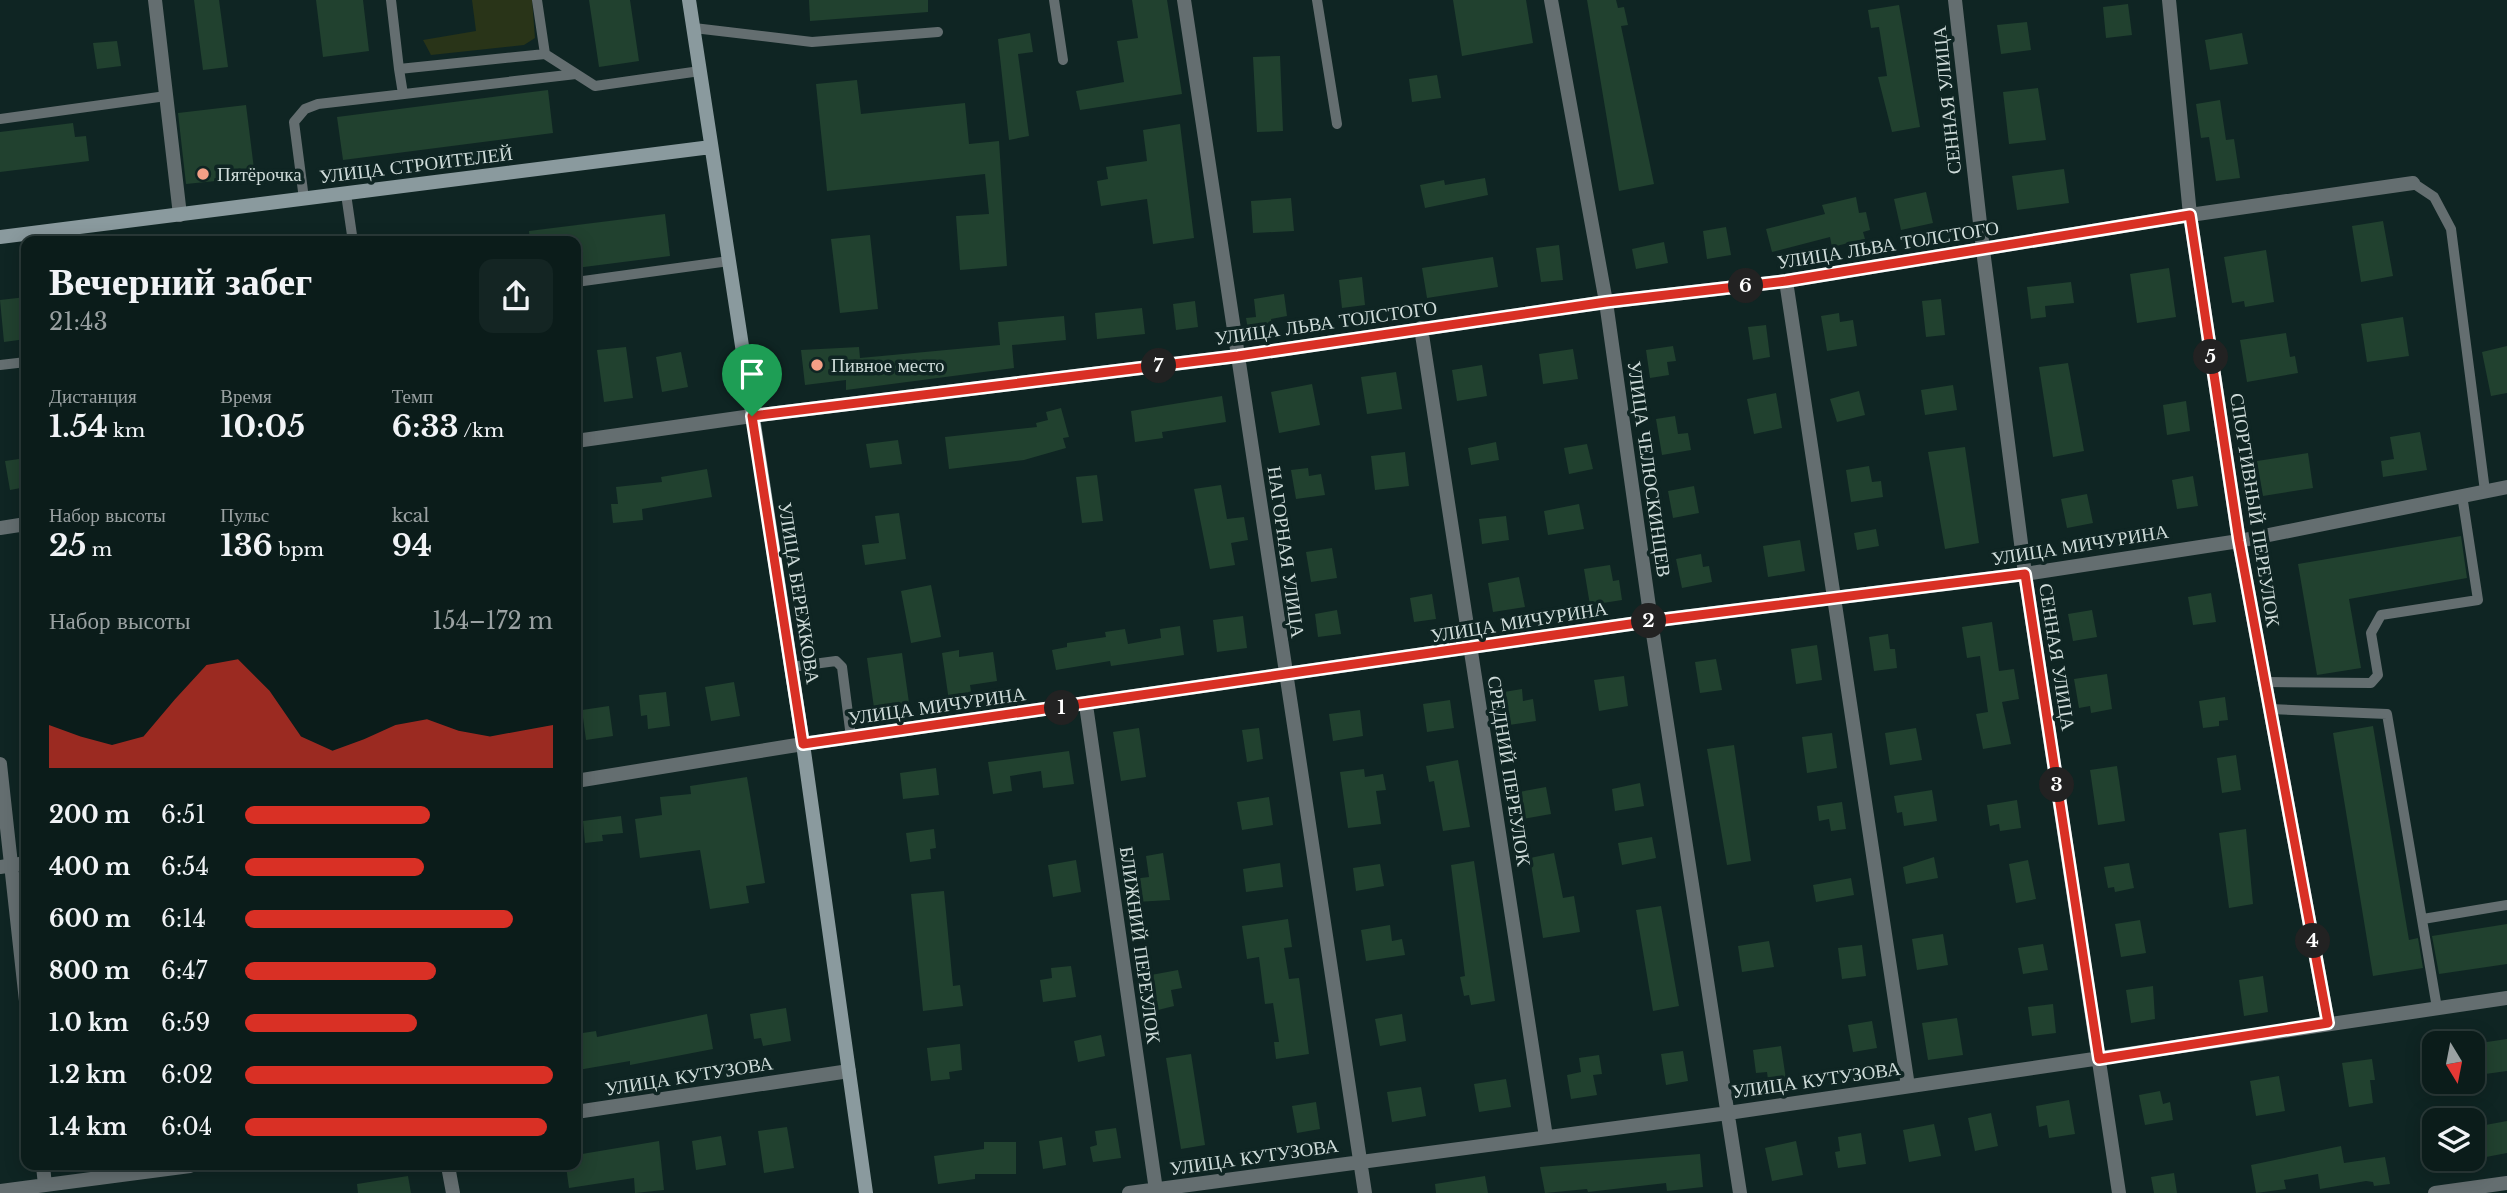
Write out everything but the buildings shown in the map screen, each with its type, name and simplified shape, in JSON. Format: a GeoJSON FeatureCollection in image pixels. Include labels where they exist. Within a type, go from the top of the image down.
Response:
{"type":"FeatureCollection","features":[{"type":"Feature","properties":{"kind":"street"},"geometry":{"type":"LineString","coordinates":[[155,0],[180,215]]}},
{"type":"Feature","properties":{"kind":"street","name":"УЛИЦА БЕРЕЖКОВА"},"geometry":{"type":"LineString","coordinates":[[689,0],[803,744],[866,1193]]}},
{"type":"Feature","properties":{"kind":"street","name":"НАГОРНАЯ УЛИЦА"},"geometry":{"type":"LineString","coordinates":[[1184,0],[1365,1193]]}},
{"type":"Feature","properties":{"kind":"street","name":"УЛИЦА ЧЕЛЮСКИНЦЕВ"},"geometry":{"type":"LineString","coordinates":[[1551,0],[1606,302],[1651,621],[1740,1193]]}},
{"type":"Feature","properties":{"kind":"street","name":"СЕННАЯ УЛИЦА"},"geometry":{"type":"LineString","coordinates":[[1955,0],[1983,250],[2025,574],[2119,1193]]}},
{"type":"Feature","properties":{"kind":"street","name":"СПОРТИВНЫЙ ПЕРЕУЛОК"},"geometry":{"type":"LineString","coordinates":[[2169,0],[2190,215],[2239,541],[2328,1023]]}},
{"type":"Feature","properties":{"kind":"street","name":"УЛИЦА СТРОИТЕЛЕЙ"},"geometry":{"type":"LineString","coordinates":[[0,237],[712,147]]}},
{"type":"Feature","properties":{"kind":"street","name":"УЛИЦА ЛЬВА ТОЛСТОГО"},"geometry":{"type":"LineString","coordinates":[[581,440],[752,416],[1238,356],[1606,302],[1786,281],[2190,215],[2413,183]]}},
{"type":"Feature","properties":{"kind":"street"},"geometry":{"type":"LineString","coordinates":[[1786,281],[1908,1087]]}},
{"type":"Feature","properties":{"kind":"street","name":"СРЕДНИЙ ПЕРЕУЛОК"},"geometry":{"type":"LineString","coordinates":[[1421,328],[1546,1137]]}},
{"type":"Feature","properties":{"kind":"street","name":"УЛИЦА МИЧУРИНА"},"geometry":{"type":"LineString","coordinates":[[581,779],[803,744],[1651,621],[1835,600],[2025,574],[2239,541],[2507,486]]}},
{"type":"Feature","properties":{"kind":"street"},"geometry":{"type":"LineString","coordinates":[[0,528],[21,525]]}},
{"type":"Feature","properties":{"kind":"street","name":"БЛИЖНИЙ ПЕРЕУЛОК"},"geometry":{"type":"LineString","coordinates":[[1086,705],[1156,1190]]}},
{"type":"Feature","properties":{"kind":"street"},"geometry":{"type":"LineString","coordinates":[[0,764],[21,949]]}},
{"type":"Feature","properties":{"kind":"street","name":"УЛИЦА КУТУЗОВА"},"geometry":{"type":"LineString","coordinates":[[1129,1193],[1728,1113],[2507,998]]}},
{"type":"Feature","properties":{"kind":"street","name":"УЛИЦА КУТУЗОВА"},"geometry":{"type":"LineString","coordinates":[[581,1111],[849,1071]]}},
{"type":"Feature","properties":{"kind":"street"},"geometry":{"type":"LineString","coordinates":[[43,1170],[45,1185]]}},
{"type":"Feature","properties":{"kind":"street"},"geometry":{"type":"LineString","coordinates":[[0,1191],[159,1170]]}},
{"type":"Feature","properties":{"kind":"street"},"geometry":{"type":"LineString","coordinates":[[449,1170],[453,1193]]}},
{"type":"Feature","properties":{"kind":"street"},"geometry":{"type":"LineString","coordinates":[[2435,1193],[2507,1183]]}},
{"type":"Feature","properties":{"kind":"lane"},"geometry":{"type":"LineString","coordinates":[[391,0],[403,94]]}},
{"type":"Feature","properties":{"kind":"lane"},"geometry":{"type":"LineString","coordinates":[[537,0],[545,54]]}},
{"type":"Feature","properties":{"kind":"lane"},"geometry":{"type":"LineString","coordinates":[[1054,0],[1063,60]]}},
{"type":"Feature","properties":{"kind":"lane"},"geometry":{"type":"LineString","coordinates":[[1317,0],[1337,124]]}},
{"type":"Feature","properties":{"kind":"lane"},"geometry":{"type":"LineString","coordinates":[[694,28],[812,42],[938,32]]}},
{"type":"Feature","properties":{"kind":"lane"},"geometry":{"type":"LineString","coordinates":[[399,69],[545,54],[594,86],[700,71]]}},
{"type":"Feature","properties":{"kind":"lane"},"geometry":{"type":"LineString","coordinates":[[304,199],[294,122],[305,109],[317,104],[576,74]]}},
{"type":"Feature","properties":{"kind":"lane"},"geometry":{"type":"LineString","coordinates":[[0,118],[166,96]]}},
{"type":"Feature","properties":{"kind":"lane"},"geometry":{"type":"LineString","coordinates":[[2413,183],[2434,197],[2451,229],[2485,491]]}},
{"type":"Feature","properties":{"kind":"lane"},"geometry":{"type":"LineString","coordinates":[[346,194],[352,236]]}},
{"type":"Feature","properties":{"kind":"lane"},"geometry":{"type":"LineString","coordinates":[[581,281],[729,261]]}},
{"type":"Feature","properties":{"kind":"lane"},"geometry":{"type":"LineString","coordinates":[[0,365],[21,363]]}},
{"type":"Feature","properties":{"kind":"lane"},"geometry":{"type":"LineString","coordinates":[[2265,682],[2371,684],[2378,675],[2371,633],[2381,615],[2478,600],[2462,495]]}},
{"type":"Feature","properties":{"kind":"lane"},"geometry":{"type":"LineString","coordinates":[[791,667],[836,662],[842,667],[851,737]]}},
{"type":"Feature","properties":{"kind":"lane"},"geometry":{"type":"LineString","coordinates":[[2270,709],[2387,714],[2437,1008]]}},
{"type":"Feature","properties":{"kind":"lane"},"geometry":{"type":"LineString","coordinates":[[2423,919],[2507,905]]}},
{"type":"Feature","properties":{"kind":"green space"},"geometry":{"type":"Polygon","coordinates":[[[472,0],[532,0],[535,38],[524,45],[431,55],[423,40],[476,31],[472,0]]]}},
{"type":"Feature","properties":{"kind":"place","name":"Пятёрочка"},"geometry":{"type":"Point","coordinates":[203,174]}},
{"type":"Feature","properties":{"kind":"place","name":"Пивное место"},"geometry":{"type":"Point","coordinates":[817,365]}},
{"type":"Feature","properties":{"kind":"route"},"geometry":{"type":"LineString","coordinates":[[2190,215],[2239,541],[2328,1023],[2099,1059],[2025,574],[1835,600],[1651,621],[803,744],[752,416],[1238,356],[1606,302],[1786,281],[2190,215]]}}]}
